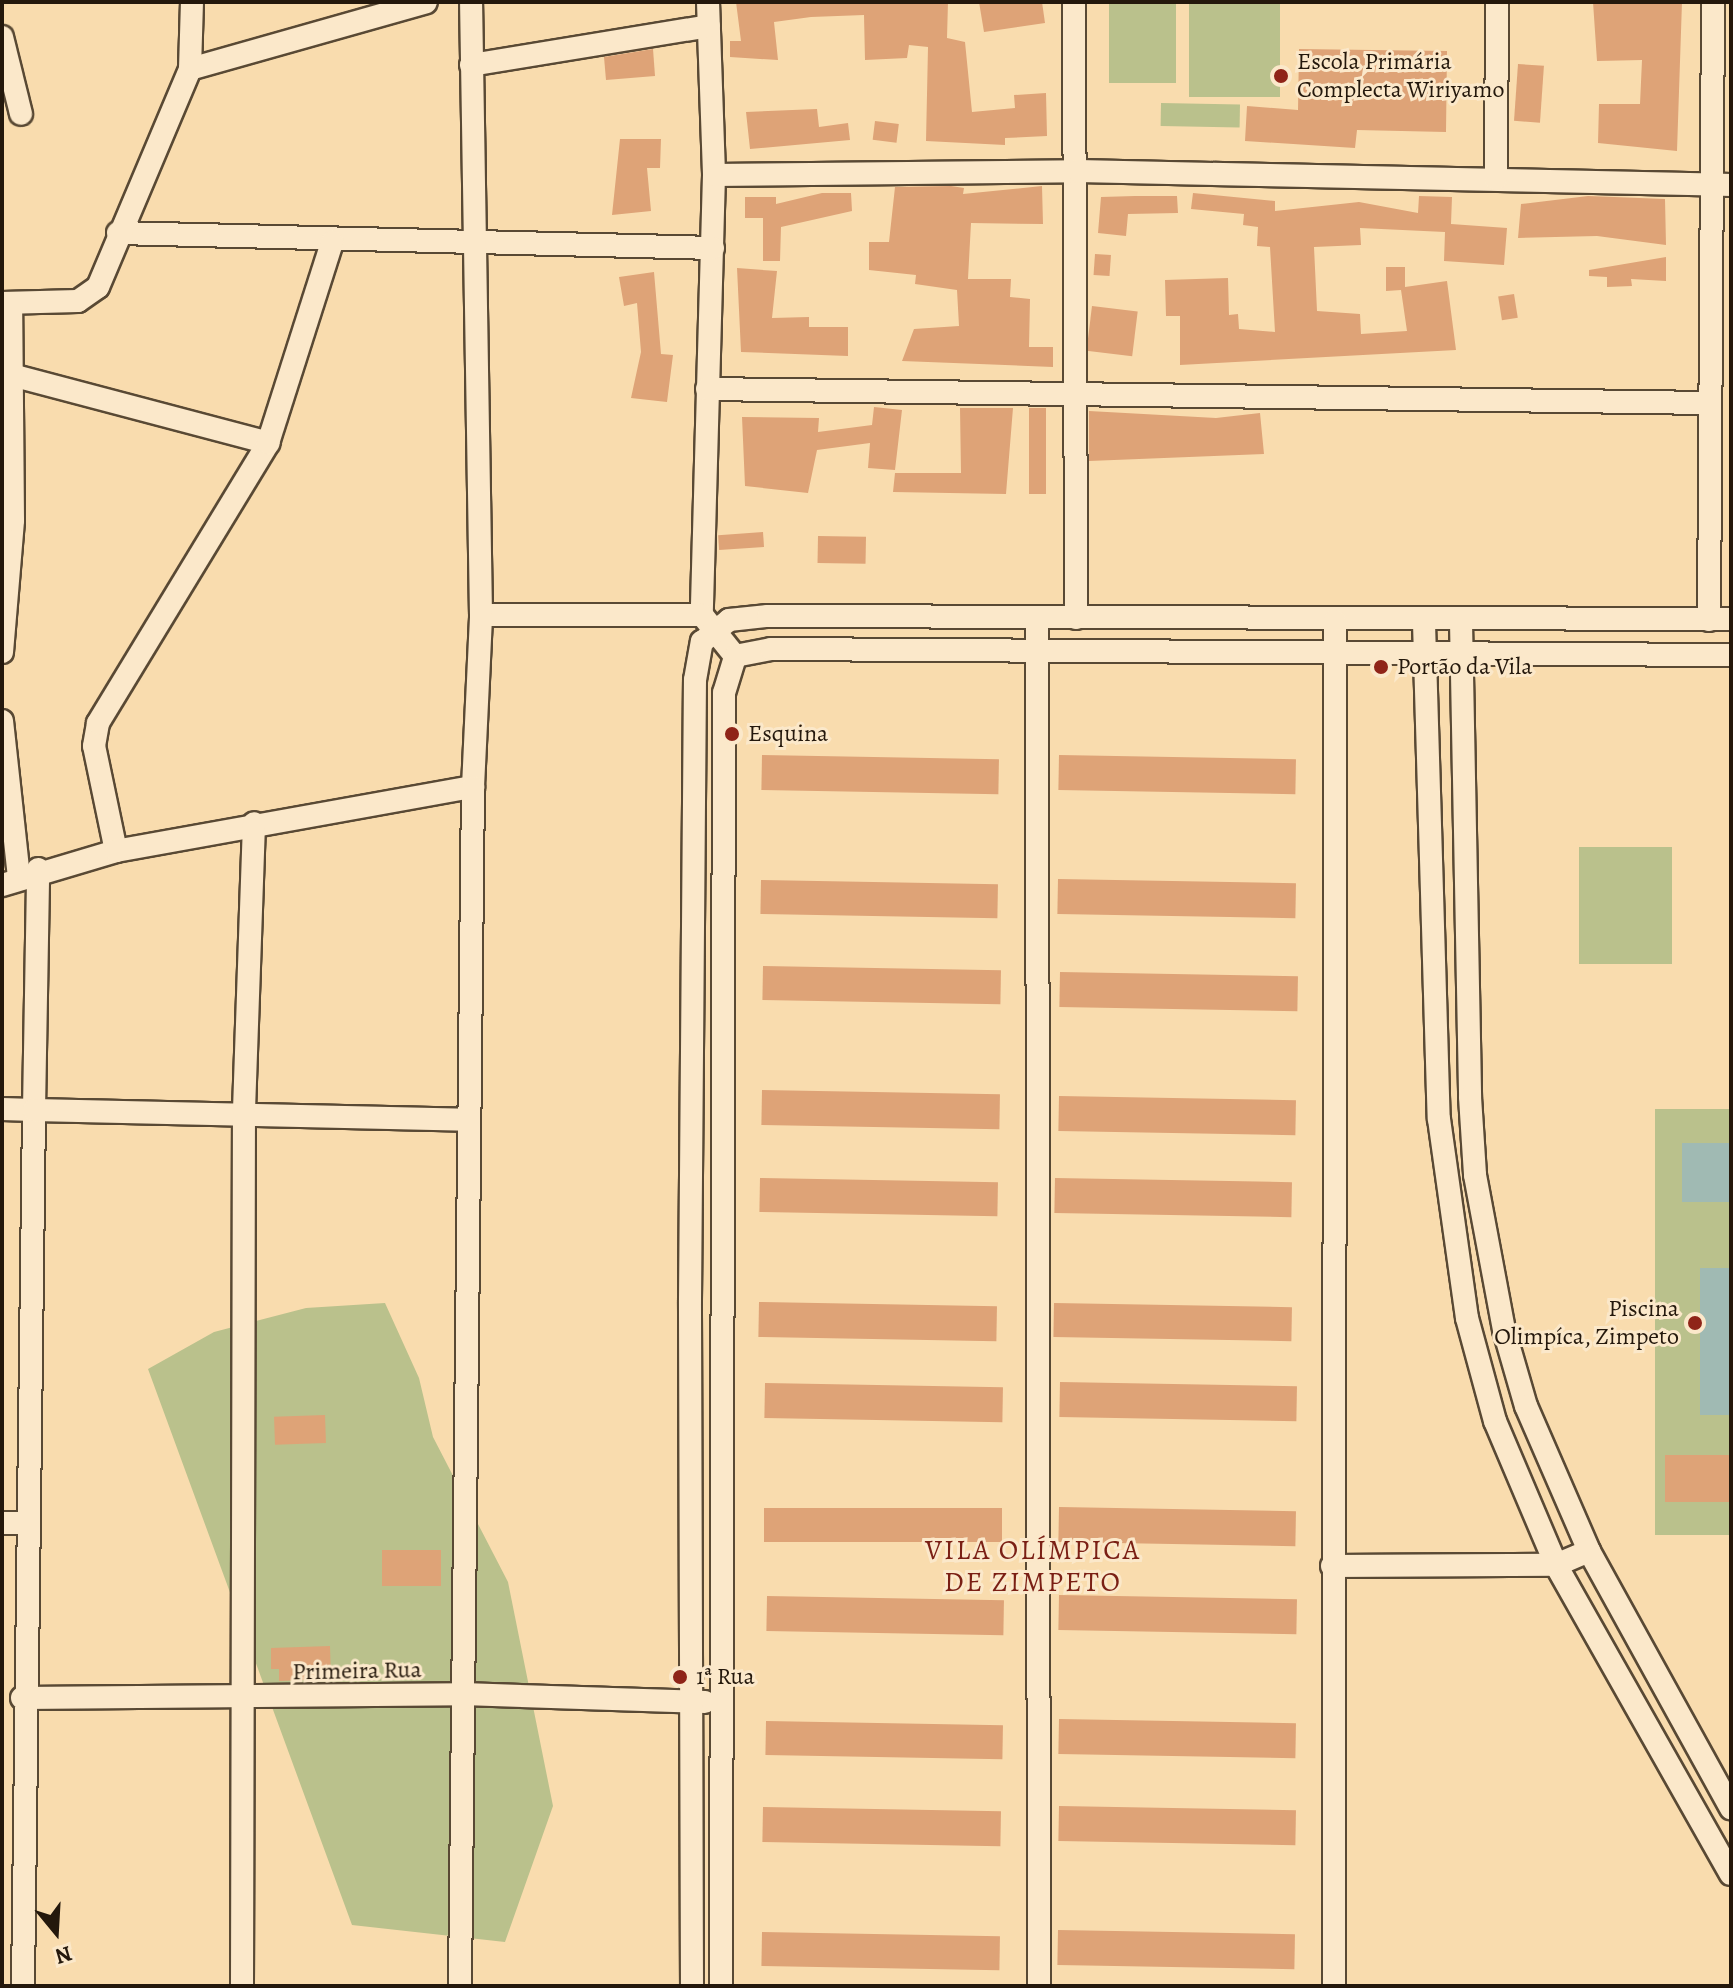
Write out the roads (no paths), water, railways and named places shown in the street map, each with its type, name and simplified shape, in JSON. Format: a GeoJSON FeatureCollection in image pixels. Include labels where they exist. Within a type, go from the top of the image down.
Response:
{"type":"FeatureCollection","features":[{"type":"Feature","properties":{"kind":"street"},"geometry":{"type":"LineString","coordinates":[[2,652],[15,376],[7,303],[90,296],[190,69],[192,2]]}},
{"type":"Feature","properties":{"kind":"street"},"geometry":{"type":"LineString","coordinates":[[190,69],[426,2]]}},
{"type":"Feature","properties":{"kind":"street"},"geometry":{"type":"LineString","coordinates":[[460,1986],[467,1120],[473,787],[481,615],[471,2]]}},
{"type":"Feature","properties":{"kind":"street"},"geometry":{"type":"LineString","coordinates":[[692,1986],[695,680],[707,622],[707,389],[714,175],[708,2]]}},
{"type":"Feature","properties":{"kind":"street"},"geometry":{"type":"LineString","coordinates":[[1074,2],[1081,397],[1076,618]]}},
{"type":"Feature","properties":{"kind":"street"},"geometry":{"type":"LineString","coordinates":[[1496,179],[1497,2]]}},
{"type":"Feature","properties":{"kind":"street"},"geometry":{"type":"LineString","coordinates":[[481,615],[707,622],[768,616],[1424,623],[1720,619],[1707,403],[1721,185],[1713,2]]}},
{"type":"Feature","properties":{"kind":"street"},"geometry":{"type":"LineString","coordinates":[[471,65],[709,26]]}},
{"type":"Feature","properties":{"kind":"street"},"geometry":{"type":"LineString","coordinates":[[2,37],[21,114]]}},
{"type":"Feature","properties":{"kind":"street"},"geometry":{"type":"LineString","coordinates":[[714,175],[1078,171],[1721,185]]}},
{"type":"Feature","properties":{"kind":"street"},"geometry":{"type":"LineString","coordinates":[[118,233],[475,247],[713,248]]}},
{"type":"Feature","properties":{"kind":"street"},"geometry":{"type":"LineString","coordinates":[[116,851],[94,746],[98,723],[268,443],[332,242]]}},
{"type":"Feature","properties":{"kind":"street"},"geometry":{"type":"LineString","coordinates":[[15,376],[268,443]]}},
{"type":"Feature","properties":{"kind":"street"},"geometry":{"type":"LineString","coordinates":[[707,389],[1081,397],[1707,403]]}},
{"type":"Feature","properties":{"kind":"street"},"geometry":{"type":"LineString","coordinates":[[1037,619],[1039,1986]]}},
{"type":"Feature","properties":{"kind":"street"},"geometry":{"type":"LineString","coordinates":[[1334,1986],[1335,621]]}},
{"type":"Feature","properties":{"kind":"street"},"geometry":{"type":"LineString","coordinates":[[707,622],[735,656]]}},
{"type":"Feature","properties":{"kind":"street"},"geometry":{"type":"LineString","coordinates":[[1461,622],[1475,1175],[1526,1406],[1589,1551],[1731,1808]]}},
{"type":"Feature","properties":{"kind":"street"},"geometry":{"type":"LineString","coordinates":[[1424,623],[1447,1203],[1495,1421],[1556,1565],[1731,1874]]}},
{"type":"Feature","properties":{"kind":"street"},"geometry":{"type":"LineString","coordinates":[[735,656],[771,649],[1335,657],[1731,655]]}},
{"type":"Feature","properties":{"kind":"street"},"geometry":{"type":"LineString","coordinates":[[721,1986],[724,693],[735,656]]}},
{"type":"Feature","properties":{"kind":"street"},"geometry":{"type":"LineString","coordinates":[[2,721],[20,877],[34,1110],[22,1698],[23,1986]]}},
{"type":"Feature","properties":{"kind":"street"},"geometry":{"type":"LineString","coordinates":[[20,877],[116,851],[254,823],[473,787]]}},
{"type":"Feature","properties":{"kind":"street"},"geometry":{"type":"LineString","coordinates":[[242,1986],[244,1110],[254,823]]}},
{"type":"Feature","properties":{"kind":"street"},"geometry":{"type":"LineString","coordinates":[[2,1109],[244,1110],[467,1120]]}},
{"type":"Feature","properties":{"kind":"street"},"geometry":{"type":"LineString","coordinates":[[2,1523],[26,1523]]}},
{"type":"Feature","properties":{"kind":"street"},"geometry":{"type":"LineString","coordinates":[[1332,1566],[1556,1565],[1589,1551]]}},
{"type":"Feature","properties":{"kind":"street","name":"Primeira Rua"},"geometry":{"type":"LineString","coordinates":[[22,1698],[245,1699],[463,1694],[721,1702]]}},
{"type":"Feature","properties":{"kind":"water"},"geometry":{"type":"Polygon","coordinates":[[[1682,1143],[1731,1143],[1731,1202],[1682,1202],[1682,1143]]]}},
{"type":"Feature","properties":{"kind":"water"},"geometry":{"type":"Polygon","coordinates":[[[1700,1268],[1731,1268],[1731,1415],[1700,1415],[1700,1268]]]}},
{"type":"Feature","properties":{"kind":"place","name":"Escola Primária Complecta Wiriyamo"},"geometry":{"type":"Point","coordinates":[1281,76]}},
{"type":"Feature","properties":{"kind":"place","name":"Portão da Vila"},"geometry":{"type":"Point","coordinates":[1381,667]}},
{"type":"Feature","properties":{"kind":"place","name":"Esquina"},"geometry":{"type":"Point","coordinates":[732,734]}},
{"type":"Feature","properties":{"kind":"place","name":"Piscina Olimpíca, Zimpeto"},"geometry":{"type":"Point","coordinates":[1695,1323]}},
{"type":"Feature","properties":{"kind":"place","name":"1ª Rua"},"geometry":{"type":"Point","coordinates":[680,1677]}},
{"type":"Feature","properties":{"kind":"district","name":"VILA OLÍMPICA DE ZIMPETO"},"geometry":{"type":"Point","coordinates":[1033,1566]}}]}
